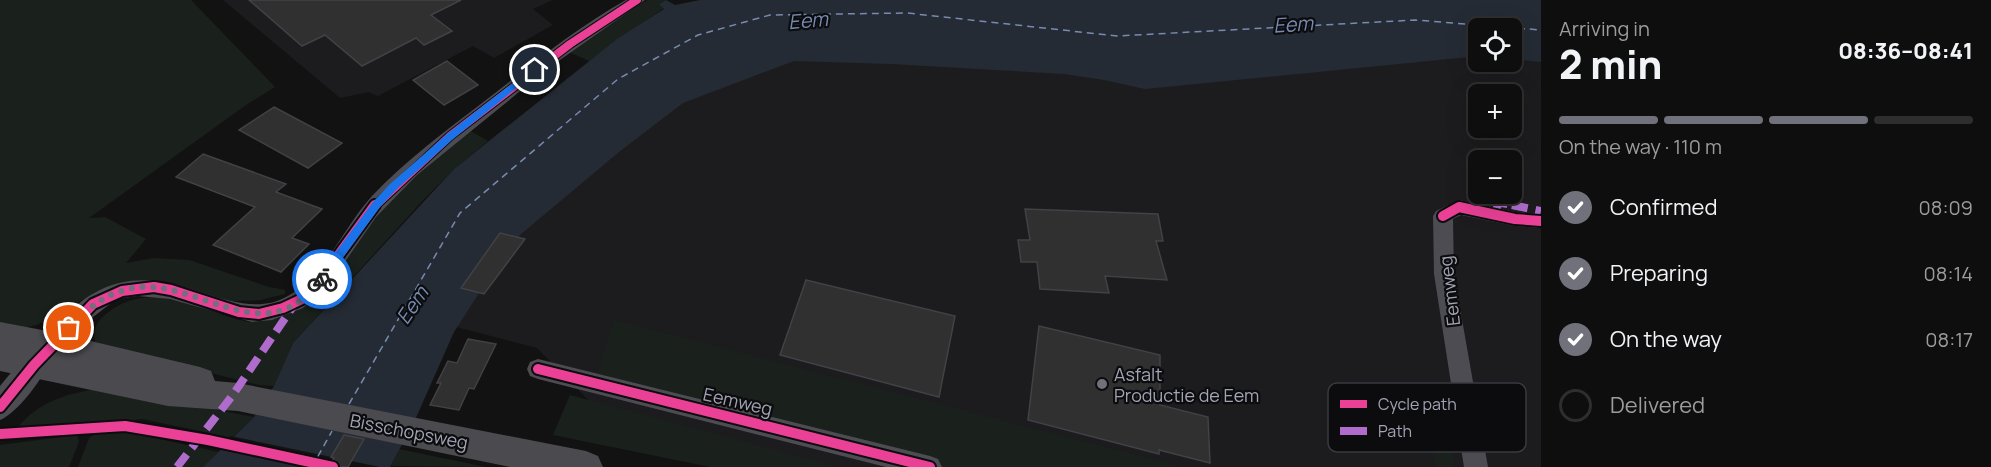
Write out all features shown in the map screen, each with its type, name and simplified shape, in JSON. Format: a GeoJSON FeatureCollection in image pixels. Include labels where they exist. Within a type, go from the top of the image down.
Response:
{"type":"FeatureCollection","features":[{"type":"Feature","properties":{"kind":"main road","name":"Bisschopsweg"},"geometry":{"type":"LineString","coordinates":[[0,335],[43,355],[168,392],[235,396],[586,467]]}},
{"type":"Feature","properties":{"kind":"main road","name":"Bisschopsweg"},"geometry":{"type":"LineString","coordinates":[[0,358],[43,355]]}},
{"type":"Feature","properties":{"kind":"street"},"geometry":{"type":"LineString","coordinates":[[0,407],[43,355],[93,304],[122,291],[154,287],[171,290],[239,312],[258,314],[296,303],[319,282],[376,204],[450,136],[570,44],[637,0]]}},
{"type":"Feature","properties":{"kind":"street","name":"Eemweg"},"geometry":{"type":"LineString","coordinates":[[1462,383],[1444,274],[1443,216],[1459,207],[1515,219],[1541,221]]}},
{"type":"Feature","properties":{"kind":"street","name":"Eemweg"},"geometry":{"type":"LineString","coordinates":[[538,369],[803,433],[930,467]]}},
{"type":"Feature","properties":{"kind":"street","name":"Eemweg"},"geometry":{"type":"LineString","coordinates":[[1474,452],[1476,467]]}},
{"type":"Feature","properties":{"kind":"shaded area"},"geometry":{"type":"Polygon","coordinates":[[[0,0],[191,0],[275,87],[246,105],[89,218],[105,217],[146,239],[126,263],[154,258],[189,260],[269,287],[285,290],[285,294],[260,300],[230,301],[163,281],[135,281],[97,292],[37,325],[0,332],[0,0]]]}},
{"type":"Feature","properties":{"kind":"shaded area"},"geometry":{"type":"Polygon","coordinates":[[[223,0],[553,0],[533,9],[553,25],[494,58],[473,46],[378,96],[369,92],[340,98],[223,0]]]}},
{"type":"Feature","properties":{"kind":"shaded area"},"geometry":{"type":"Polygon","coordinates":[[[648,0],[666,0],[659,4],[664,8],[589,61],[569,52],[632,8],[648,0]]]}},
{"type":"Feature","properties":{"kind":"shaded area"},"geometry":{"type":"Polygon","coordinates":[[[1468,49],[1468,72],[1522,72],[1522,49],[1541,51],[1541,467],[739,467],[624,436],[537,348],[441,323],[526,204],[669,96],[800,54],[1468,49]]]}},
{"type":"Feature","properties":{"kind":"shaded area"},"geometry":{"type":"Polygon","coordinates":[[[469,130],[488,141],[454,169],[425,198],[293,343],[274,386],[259,385],[145,357],[95,342],[95,330],[106,314],[123,303],[140,298],[158,297],[176,300],[248,322],[273,319],[294,311],[328,282],[384,206],[425,166],[469,130]]]}},
{"type":"Feature","properties":{"kind":"shaded area"},"geometry":{"type":"Polygon","coordinates":[[[614,320],[1182,467],[938,467],[596,377],[614,320]]]}},
{"type":"Feature","properties":{"kind":"shaded area"},"geometry":{"type":"Polygon","coordinates":[[[102,388],[254,417],[232,438],[143,419],[34,429],[19,426],[46,404],[79,392],[102,388]]]}},
{"type":"Feature","properties":{"kind":"shaded area"},"geometry":{"type":"Polygon","coordinates":[[[570,395],[839,467],[710,467],[553,435],[570,395]]]}},
{"type":"Feature","properties":{"kind":"shaded area"},"geometry":{"type":"Polygon","coordinates":[[[98,432],[133,433],[218,452],[203,467],[78,467],[89,438],[98,432]]]}},
{"type":"Feature","properties":{"kind":"shaded area"},"geometry":{"type":"Polygon","coordinates":[[[77,435],[79,442],[69,467],[0,467],[0,445],[77,435]]]}},
{"type":"Feature","properties":{"kind":"shaded area"},"geometry":{"type":"Polygon","coordinates":[[[399,449],[486,467],[391,466],[399,449]]]}},
{"type":"Feature","properties":{"kind":"shaded area"},"geometry":{"type":"Polygon","coordinates":[[[1433,452],[1452,452],[1454,467],[1435,467],[1433,452]]]}},
{"type":"Feature","properties":{"kind":"water","name":"Eem"},"geometry":{"type":"Polygon","coordinates":[[[666,0],[675,5],[700,0],[1541,0],[1541,62],[1522,60],[1522,18],[1468,18],[1468,57],[1145,89],[1064,74],[794,61],[683,103],[619,152],[520,235],[508,248],[454,332],[415,420],[390,467],[203,467],[254,417],[274,386],[293,343],[454,169],[617,39],[664,9],[659,4],[666,0]]]}},
{"type":"Feature","properties":{"kind":"pier"},"geometry":{"type":"Polygon","coordinates":[[[230,436],[380,467],[302,467],[217,449],[230,436]]]}},
{"type":"Feature","properties":{"kind":"building"},"geometry":{"type":"Polygon","coordinates":[[[249,0],[461,0],[431,15],[452,31],[424,45],[416,38],[362,66],[325,35],[302,46],[249,0]]]}},
{"type":"Feature","properties":{"kind":"building"},"geometry":{"type":"Polygon","coordinates":[[[447,61],[478,85],[444,105],[413,80],[447,61]]]}},
{"type":"Feature","properties":{"kind":"building"},"geometry":{"type":"Polygon","coordinates":[[[274,107],[342,143],[308,168],[239,130],[274,107]]]}},
{"type":"Feature","properties":{"kind":"building"},"geometry":{"type":"Polygon","coordinates":[[[203,154],[286,184],[276,192],[322,209],[292,238],[309,244],[281,272],[213,245],[255,207],[176,177],[203,154]]]}},
{"type":"Feature","properties":{"kind":"building"},"geometry":{"type":"Polygon","coordinates":[[[1025,209],[1158,214],[1163,241],[1156,241],[1167,280],[1105,276],[1109,293],[1040,289],[1037,262],[1021,262],[1018,240],[1030,240],[1025,209]]]}},
{"type":"Feature","properties":{"kind":"building"},"geometry":{"type":"Polygon","coordinates":[[[500,233],[525,239],[484,294],[461,288],[500,233]]]}},
{"type":"Feature","properties":{"kind":"building"},"geometry":{"type":"Polygon","coordinates":[[[806,280],[955,316],[939,397],[780,355],[806,280]]]}},
{"type":"Feature","properties":{"kind":"building"},"geometry":{"type":"Polygon","coordinates":[[[1039,326],[1160,355],[1160,405],[1208,417],[1210,463],[1159,450],[1159,454],[1028,420],[1039,326]]]}},
{"type":"Feature","properties":{"kind":"building"},"geometry":{"type":"Polygon","coordinates":[[[468,339],[496,344],[474,389],[469,388],[459,410],[430,405],[441,383],[437,383],[448,361],[457,363],[468,339]]]}},
{"type":"Feature","properties":{"kind":"building"},"geometry":{"type":"Polygon","coordinates":[[[344,435],[364,439],[348,467],[329,467],[334,458],[331,457],[344,435]]]}},
{"type":"Feature","properties":{"kind":"ferry route"},"geometry":{"type":"LineString","coordinates":[[349,404],[460,213],[618,79],[698,35],[770,15],[907,13],[1117,36],[1415,20],[1541,30]]}},
{"type":"Feature","properties":{"kind":"ferry route"},"geometry":{"type":"LineString","coordinates":[[312,467],[332,431]]}},
{"type":"Feature","properties":{"kind":"marked path"},"geometry":{"type":"LineString","coordinates":[[1494,214],[1499,203],[1541,211]]}},
{"type":"Feature","properties":{"kind":"marked path"},"geometry":{"type":"LineString","coordinates":[[177,467],[232,396],[294,305]]}},
{"type":"Feature","properties":{"kind":"cycle path"},"geometry":{"type":"LineString","coordinates":[[0,407],[34,365],[93,304],[122,291],[154,287],[171,290],[239,312],[259,314],[283,308],[302,299],[319,282],[376,204],[450,136],[570,44],[637,0]]}},
{"type":"Feature","properties":{"kind":"cycle path"},"geometry":{"type":"LineString","coordinates":[[1443,216],[1459,207],[1515,219],[1541,221]]}},
{"type":"Feature","properties":{"kind":"cycle path"},"geometry":{"type":"LineString","coordinates":[[538,369],[930,467]]}},
{"type":"Feature","properties":{"kind":"cycle path"},"geometry":{"type":"LineString","coordinates":[[0,434],[125,426],[208,440],[333,467]]}},
{"type":"Feature","properties":{"kind":"way so far"},"geometry":{"type":"LineString","coordinates":[[69,328],[93,304],[122,291],[154,287],[171,290],[239,312],[258,314],[296,303],[322,279]]}},
{"type":"Feature","properties":{"kind":"place","name":"Asfalt Productie de Eem"},"geometry":{"type":"Point","coordinates":[1102,384]}},
{"type":"Feature","properties":{"kind":"route"},"geometry":{"type":"LineString","coordinates":[[322,279],[376,204],[393,187],[450,136],[535,70]]}}]}
